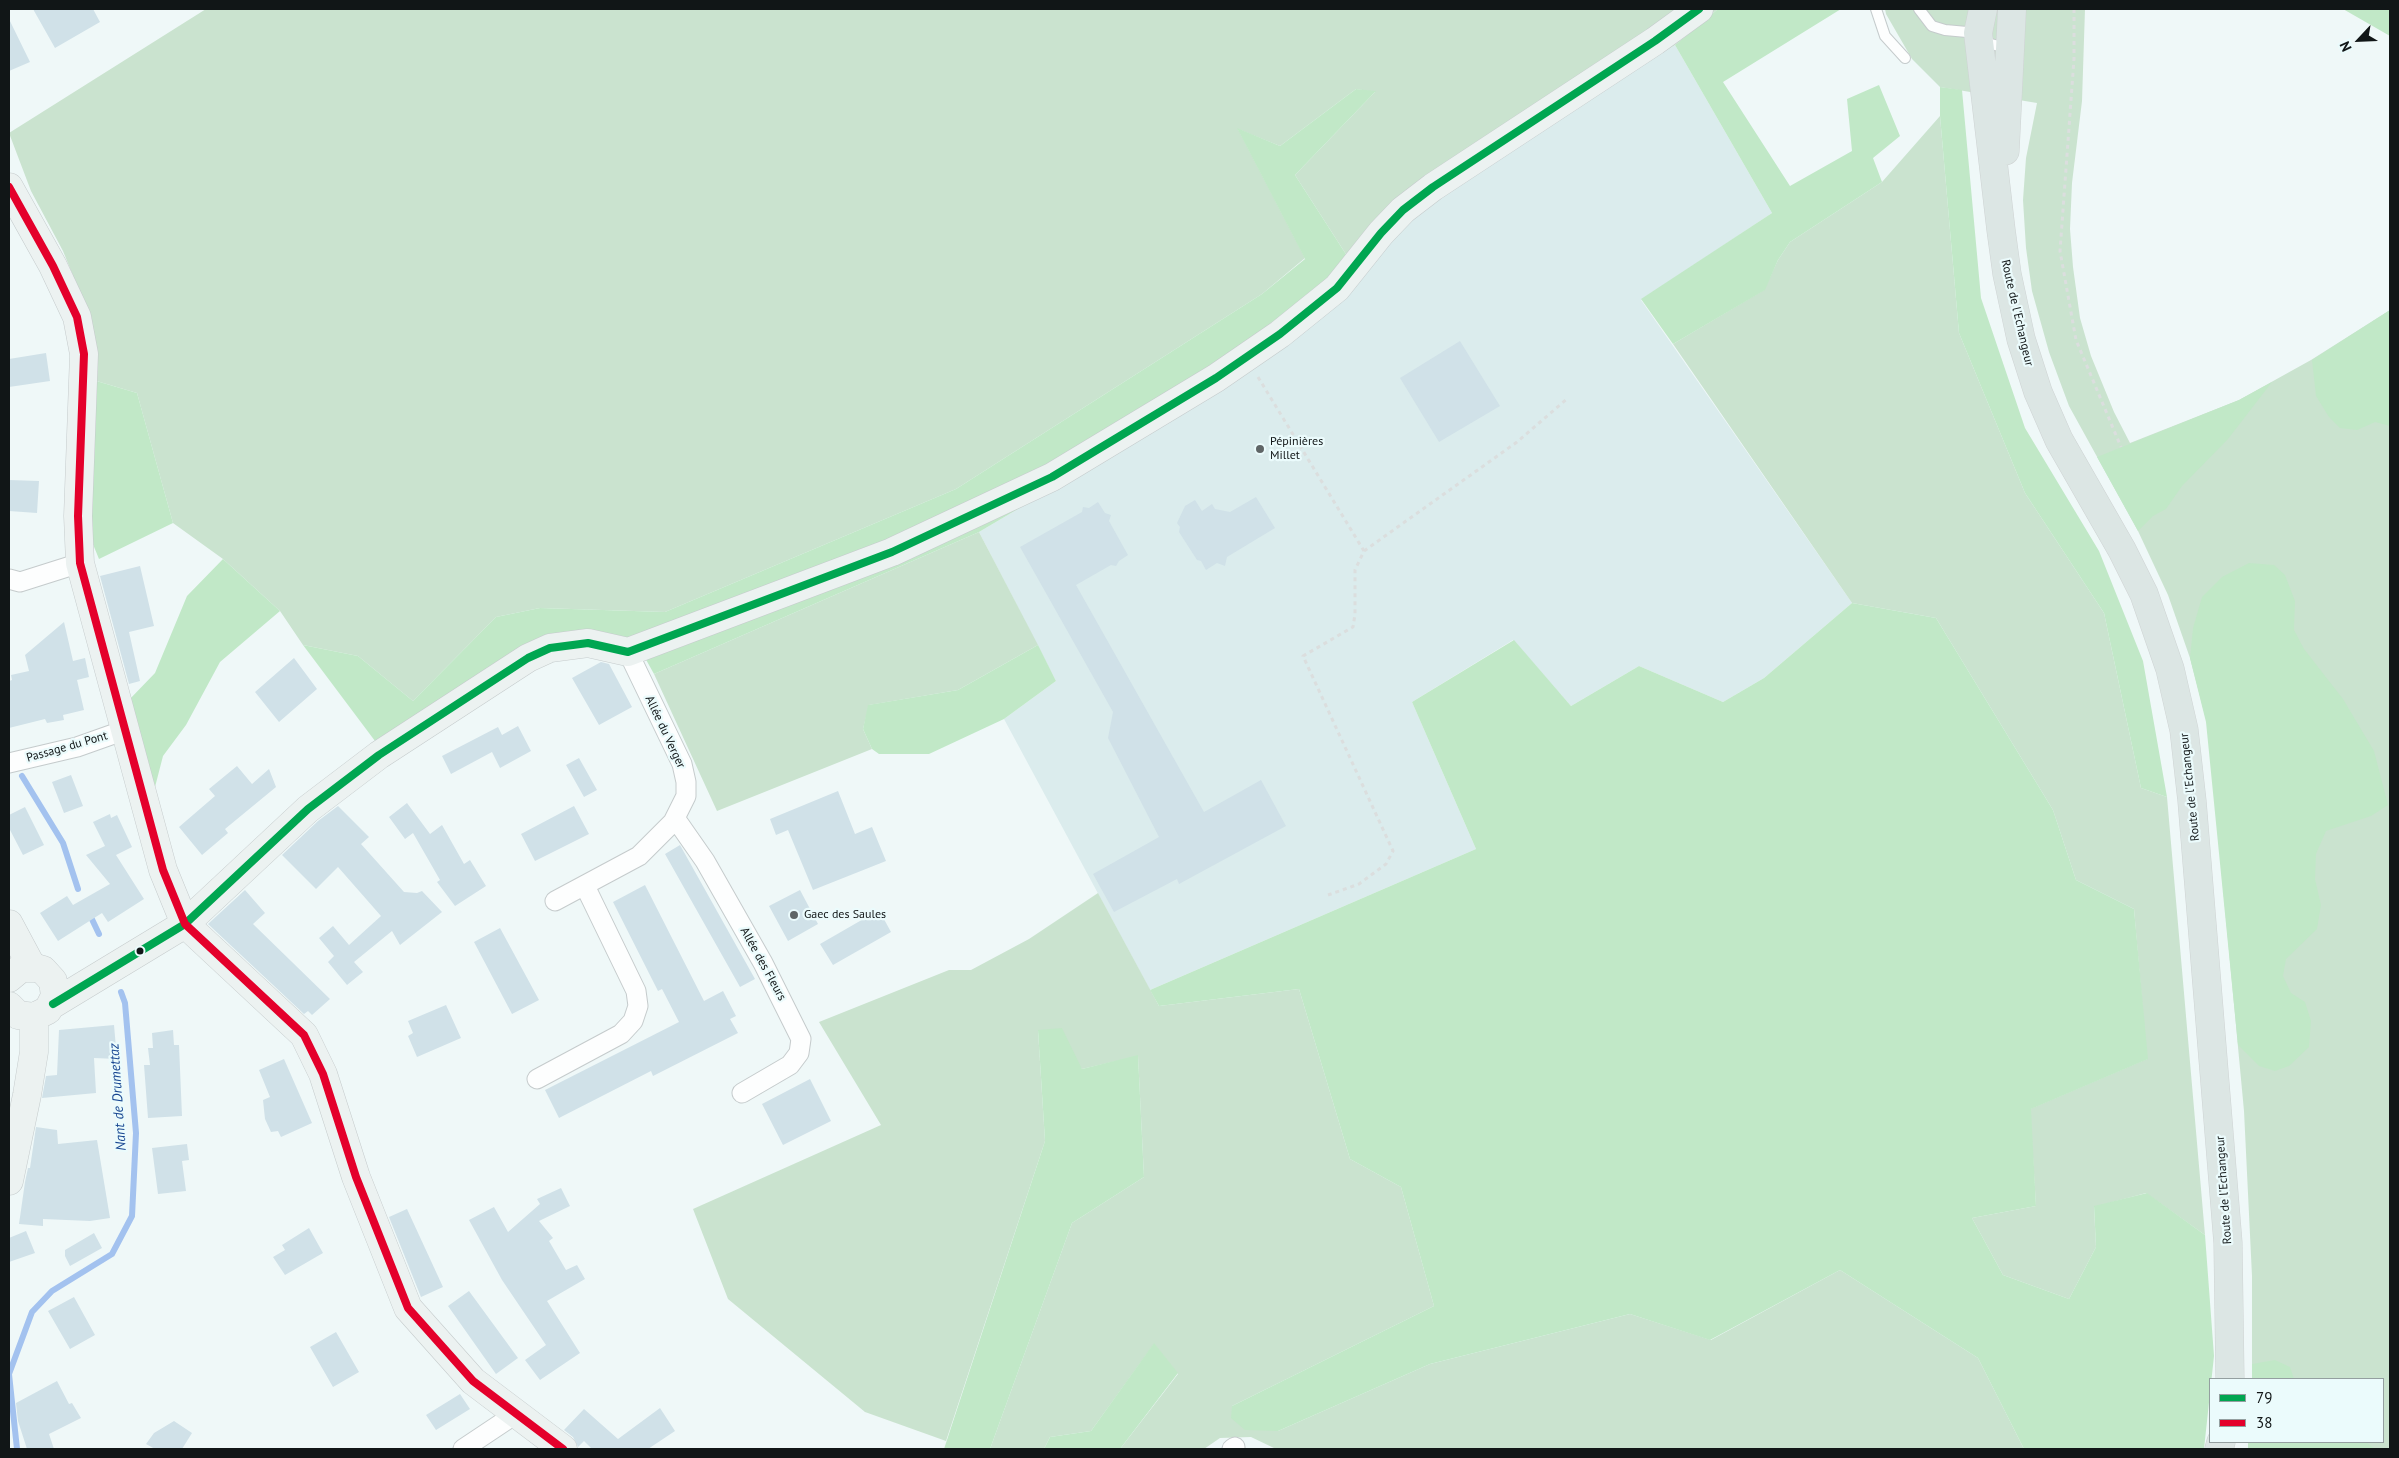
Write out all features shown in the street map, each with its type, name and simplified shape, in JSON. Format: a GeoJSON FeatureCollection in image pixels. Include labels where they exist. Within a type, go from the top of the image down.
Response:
{"type":"FeatureCollection","features":[{"type":"Feature","properties":{"kind":"main road","name":"Route de l'Echangeur"},"geometry":{"type":"LineString","coordinates":[[1992,19],[2001,230],[2018,327],[2038,392],[2066,455],[2113,534],[2144,594],[2164,648],[2181,714],[2192,801],[2228,1243],[2230,1378]]}},
{"type":"Feature","properties":{"kind":"street"},"geometry":{"type":"LineString","coordinates":[[9,1006],[18,1015],[35,990],[97,976],[185,924],[308,809],[380,755],[528,658],[550,648],[588,643],[628,652],[892,552],[1044,481],[1246,358],[1280,334],[1338,288],[1381,233],[1403,210],[1432,186],[1654,42],[1699,9]]}},
{"type":"Feature","properties":{"kind":"street"},"geometry":{"type":"LineString","coordinates":[[9,187],[53,266],[77,317],[82,345],[83,422],[78,516],[80,563],[163,870],[185,924],[304,1035],[323,1074],[356,1178],[408,1308],[472,1381],[562,1449]]}},
{"type":"Feature","properties":{"kind":"street"},"geometry":{"type":"LineString","coordinates":[[9,579],[20,582],[80,563]]}},
{"type":"Feature","properties":{"kind":"street","name":"Allée du Verger"},"geometry":{"type":"LineString","coordinates":[[555,900],[585,886],[639,856],[664,833],[676,818],[686,796],[686,782],[682,764],[628,652]]}},
{"type":"Feature","properties":{"kind":"street","name":"Passage du Pont"},"geometry":{"type":"LineString","coordinates":[[9,763],[77,747],[125,730]]}},
{"type":"Feature","properties":{"kind":"street","name":"Allée des Fleurs"},"geometry":{"type":"LineString","coordinates":[[676,818],[705,860],[780,994],[802,1039],[799,1053],[790,1065],[742,1093]]}},
{"type":"Feature","properties":{"kind":"street"},"geometry":{"type":"LineString","coordinates":[[537,1079],[621,1034],[633,1021],[638,1006],[636,991],[585,886]]}},
{"type":"Feature","properties":{"kind":"street"},"geometry":{"type":"LineString","coordinates":[[9,924],[35,990],[34,1052],[9,1181]]}},
{"type":"Feature","properties":{"kind":"street"},"geometry":{"type":"LineString","coordinates":[[9,930],[35,990]]}},
{"type":"Feature","properties":{"kind":"street"},"geometry":{"type":"LineString","coordinates":[[463,1449],[514,1414]]}},
{"type":"Feature","properties":{"kind":"lane"},"geometry":{"type":"LineString","coordinates":[[1876,9],[1884,36],[1905,58]]}},
{"type":"Feature","properties":{"kind":"lane"},"geometry":{"type":"LineString","coordinates":[[1919,9],[1932,26],[1945,30],[1992,19]]}},
{"type":"Feature","properties":{"kind":"path"},"geometry":{"type":"LineString","coordinates":[[2074,9],[2074,59],[2060,251],[2076,340],[2121,447]]}},
{"type":"Feature","properties":{"kind":"path"},"geometry":{"type":"LineString","coordinates":[[1246,358],[1364,551]]}},
{"type":"Feature","properties":{"kind":"path"},"geometry":{"type":"LineString","coordinates":[[1328,895],[1359,884],[1386,864],[1393,851],[1303,656],[1352,627],[1355,614],[1355,570],[1364,551],[1517,442],[1568,398]]}},
{"type":"Feature","properties":{"kind":"shaded area"},"geometry":{"type":"Polygon","coordinates":[[[1675,45],[1772,213],[1641,300],[1852,603],[1764,678],[1723,702],[1639,666],[1571,706],[1513,640],[1412,702],[1476,849],[1150,990],[1004,719],[1056,681],[979,532],[1223,388],[1408,217],[1534,131],[1675,45]]]}},
{"type":"Feature","properties":{"kind":"green space"},"geometry":{"type":"Polygon","coordinates":[[[206,9],[1718,9],[1675,45],[1534,131],[1408,217],[1360,276],[1295,175],[1375,92],[1356,89],[1280,146],[1238,129],[1305,258],[1262,294],[956,489],[665,612],[540,608],[496,617],[413,701],[358,656],[303,645],[280,611],[223,559],[173,523],[137,393],[93,380],[93,325],[63,251],[31,191],[9,133],[206,9]]]}},
{"type":"Feature","properties":{"kind":"green space"},"geometry":{"type":"Polygon","coordinates":[[[1718,9],[1841,9],[1723,82],[1790,186],[1852,151],[1847,99],[1879,85],[1900,136],[1873,158],[1882,182],[1790,242],[1778,260],[1765,290],[1673,344],[1641,299],[1772,213],[1675,45],[1718,9]]]}},
{"type":"Feature","properties":{"kind":"green space"},"geometry":{"type":"Polygon","coordinates":[[[1885,9],[2085,9],[2082,101],[2072,183],[2070,229],[2073,267],[2080,318],[2091,356],[2114,412],[2130,443],[2239,400],[2311,360],[2390,310],[2390,1449],[2248,1449],[2248,1443],[2384,1443],[2384,1378],[2252,1378],[2252,1276],[2244,1111],[2208,727],[2190,658],[2168,595],[2138,531],[2069,406],[2049,352],[2032,291],[2026,248],[2023,200],[2026,158],[2037,103],[1940,87],[1912,59],[1885,9]]]}},
{"type":"Feature","properties":{"kind":"green space"},"geometry":{"type":"Polygon","coordinates":[[[2343,9],[2390,9],[2390,36],[2343,9]]]}},
{"type":"Feature","properties":{"kind":"green space"},"geometry":{"type":"Polygon","coordinates":[[[1940,87],[1962,90],[1981,298],[2025,428],[2099,551],[2143,661],[2167,797],[2141,788],[2104,613],[2025,493],[1959,333],[1940,116],[1940,87]]]}},
{"type":"Feature","properties":{"kind":"green space"},"geometry":{"type":"Polygon","coordinates":[[[1356,89],[1376,91],[1295,175],[1360,276],[1223,388],[979,532],[654,674],[634,638],[556,636],[378,745],[303,645],[358,656],[413,701],[496,617],[540,608],[665,612],[956,489],[1262,294],[1305,259],[1237,128],[1280,146],[1356,89]]]}},
{"type":"Feature","properties":{"kind":"green space"},"geometry":{"type":"Polygon","coordinates":[[[1940,116],[1959,333],[2025,493],[2104,613],[2141,788],[2167,797],[2205,1235],[2146,1193],[2094,1207],[2096,1247],[2069,1299],[2003,1275],[1972,1218],[2036,1206],[2030,1109],[2147,1059],[2134,909],[2076,880],[2053,810],[1936,618],[1852,603],[1673,344],[1764,290],[1778,260],[1790,242],[1882,182],[1940,116]]]}},
{"type":"Feature","properties":{"kind":"green space"},"geometry":{"type":"Polygon","coordinates":[[[2390,310],[2390,426],[2375,422],[2357,430],[2340,428],[2329,417],[2316,396],[2312,360],[2390,310]]]}},
{"type":"Feature","properties":{"kind":"green space"},"geometry":{"type":"Polygon","coordinates":[[[93,380],[137,393],[173,523],[99,559],[90,537],[93,380]]]}},
{"type":"Feature","properties":{"kind":"green space"},"geometry":{"type":"Polygon","coordinates":[[[2272,382],[2228,439],[2182,486],[2166,509],[2153,516],[2138,531],[2097,457],[2239,400],[2272,382]]]}},
{"type":"Feature","properties":{"kind":"green space"},"geometry":{"type":"Polygon","coordinates":[[[979,532],[1038,645],[958,690],[869,705],[863,729],[872,749],[717,811],[654,674],[979,532]]]}},
{"type":"Feature","properties":{"kind":"green space"},"geometry":{"type":"Polygon","coordinates":[[[223,559],[280,611],[220,662],[186,725],[163,756],[155,787],[127,702],[155,673],[187,596],[223,559]]]}},
{"type":"Feature","properties":{"kind":"green space"},"geometry":{"type":"Polygon","coordinates":[[[2249,563],[2274,565],[2285,575],[2295,601],[2294,630],[2304,649],[2343,699],[2374,751],[2388,805],[2371,816],[2326,831],[2316,854],[2315,879],[2321,905],[2317,929],[2286,959],[2283,976],[2291,993],[2305,1002],[2311,1021],[2309,1047],[2289,1066],[2275,1071],[2259,1066],[2238,1045],[2206,722],[2190,658],[2193,628],[2202,597],[2222,577],[2249,563]]]}},
{"type":"Feature","properties":{"kind":"green space"},"geometry":{"type":"Polygon","coordinates":[[[1852,603],[1936,618],[2053,810],[2076,880],[2134,909],[2148,1059],[2031,1109],[2036,1206],[1972,1218],[2003,1275],[2069,1299],[2096,1247],[2094,1206],[2147,1193],[2205,1235],[2214,1356],[2212,1378],[2209,1378],[2209,1402],[2204,1449],[2024,1449],[1978,1358],[1840,1270],[1710,1340],[1630,1314],[1430,1364],[1278,1431],[1245,1430],[1231,1418],[1232,1406],[1434,1306],[1401,1187],[1350,1159],[1299,989],[1159,1006],[1150,990],[1476,849],[1412,702],[1514,640],[1571,706],[1639,666],[1723,702],[1764,678],[1852,603]]]}},
{"type":"Feature","properties":{"kind":"green space"},"geometry":{"type":"Polygon","coordinates":[[[1038,645],[1056,681],[1004,719],[929,754],[879,754],[872,749],[863,729],[868,705],[958,690],[1038,645]]]}},
{"type":"Feature","properties":{"kind":"green space"},"geometry":{"type":"Polygon","coordinates":[[[1098,893],[1159,1006],[1299,989],[1350,1159],[1401,1187],[1434,1306],[1232,1406],[1278,1431],[1430,1364],[1630,1314],[1711,1340],[1840,1270],[1978,1358],[2024,1449],[1276,1449],[1251,1437],[1220,1438],[1204,1449],[1120,1449],[1178,1374],[1154,1344],[1091,1431],[1050,1437],[1044,1449],[990,1449],[1072,1223],[1144,1177],[1138,1056],[1082,1069],[1038,1030],[1045,1141],[946,1441],[865,1412],[728,1299],[693,1209],[881,1125],[819,1022],[949,970],[971,970],[1029,939],[1098,893]]]}},
{"type":"Feature","properties":{"kind":"green space"},"geometry":{"type":"Polygon","coordinates":[[[1062,1028],[1082,1069],[1138,1055],[1144,1177],[1072,1223],[990,1449],[944,1449],[1045,1141],[1038,1030],[1062,1028]]]}},
{"type":"Feature","properties":{"kind":"green space"},"geometry":{"type":"Polygon","coordinates":[[[1154,1343],[1178,1373],[1120,1449],[1044,1449],[1050,1437],[1091,1431],[1154,1343]]]}},
{"type":"Feature","properties":{"kind":"green space"},"geometry":{"type":"Polygon","coordinates":[[[2275,1360],[2290,1367],[2294,1378],[2252,1378],[2252,1364],[2275,1360]]]}},
{"type":"Feature","properties":{"kind":"green space"},"geometry":{"type":"Polygon","coordinates":[[[2248,1443],[2367,1443],[2375,1449],[2248,1449],[2248,1443]]]}},
{"type":"Feature","properties":{"kind":"building"},"geometry":{"type":"Polygon","coordinates":[[[33,9],[93,9],[100,22],[55,48],[33,9]]]}},
{"type":"Feature","properties":{"kind":"building"},"geometry":{"type":"Polygon","coordinates":[[[9,19],[30,62],[9,71],[9,19]]]}},
{"type":"Feature","properties":{"kind":"building"},"geometry":{"type":"Polygon","coordinates":[[[1460,341],[1500,406],[1439,442],[1400,378],[1460,341]]]}},
{"type":"Feature","properties":{"kind":"building"},"geometry":{"type":"Polygon","coordinates":[[[46,353],[50,381],[9,387],[9,359],[46,353]]]}},
{"type":"Feature","properties":{"kind":"building"},"geometry":{"type":"Polygon","coordinates":[[[9,480],[39,481],[37,513],[9,511],[9,480]]]}},
{"type":"Feature","properties":{"kind":"building"},"geometry":{"type":"Polygon","coordinates":[[[1256,497],[1275,528],[1227,557],[1225,566],[1217,563],[1206,570],[1201,561],[1197,560],[1179,532],[1180,527],[1177,523],[1185,506],[1195,500],[1202,511],[1212,504],[1215,509],[1230,512],[1256,497]]]}},
{"type":"Feature","properties":{"kind":"building"},"geometry":{"type":"Polygon","coordinates":[[[1098,502],[1105,513],[1111,515],[1109,521],[1128,555],[1119,561],[1116,566],[1111,565],[1076,585],[1204,812],[1261,780],[1286,826],[1179,884],[1177,879],[1114,912],[1093,874],[1159,837],[1108,738],[1113,712],[1020,547],[1082,512],[1083,507],[1089,508],[1098,502]]]}},
{"type":"Feature","properties":{"kind":"building"},"geometry":{"type":"Polygon","coordinates":[[[140,566],[154,626],[129,632],[140,681],[129,684],[100,576],[140,566]]]}},
{"type":"Feature","properties":{"kind":"building"},"geometry":{"type":"Polygon","coordinates":[[[64,622],[73,661],[85,658],[89,677],[77,680],[84,710],[63,715],[64,720],[47,723],[45,719],[9,728],[9,681],[12,680],[11,675],[29,671],[25,655],[64,622]]]}},
{"type":"Feature","properties":{"kind":"building"},"geometry":{"type":"Polygon","coordinates":[[[294,658],[317,689],[279,722],[255,692],[294,658]]]}},
{"type":"Feature","properties":{"kind":"building"},"geometry":{"type":"Polygon","coordinates":[[[601,662],[609,664],[632,707],[599,725],[572,678],[601,662]]]}},
{"type":"Feature","properties":{"kind":"building"},"geometry":{"type":"Polygon","coordinates":[[[518,726],[531,751],[500,768],[492,752],[451,774],[442,756],[498,727],[502,735],[518,726]]]}},
{"type":"Feature","properties":{"kind":"building"},"geometry":{"type":"Polygon","coordinates":[[[579,758],[597,790],[584,797],[566,765],[579,758]]]}},
{"type":"Feature","properties":{"kind":"building"},"geometry":{"type":"Polygon","coordinates":[[[237,766],[252,784],[269,769],[276,787],[225,829],[228,833],[202,855],[179,827],[215,796],[209,789],[237,766]]]}},
{"type":"Feature","properties":{"kind":"building"},"geometry":{"type":"Polygon","coordinates":[[[71,775],[83,806],[64,813],[52,782],[71,775]]]}},
{"type":"Feature","properties":{"kind":"building"},"geometry":{"type":"Polygon","coordinates":[[[838,791],[855,834],[872,827],[886,861],[813,890],[788,830],[776,835],[770,819],[838,791]]]}},
{"type":"Feature","properties":{"kind":"building"},"geometry":{"type":"Polygon","coordinates":[[[407,803],[430,834],[442,825],[464,864],[470,860],[486,886],[455,906],[437,882],[440,880],[413,833],[405,839],[389,817],[407,803]]]}},
{"type":"Feature","properties":{"kind":"building"},"geometry":{"type":"Polygon","coordinates":[[[338,806],[369,837],[361,844],[404,892],[417,893],[422,891],[442,912],[400,945],[392,931],[354,962],[363,972],[347,985],[328,962],[334,956],[319,938],[333,926],[349,945],[381,916],[338,867],[316,889],[282,855],[318,821],[338,806]]]}},
{"type":"Feature","properties":{"kind":"building"},"geometry":{"type":"Polygon","coordinates":[[[574,806],[589,834],[535,861],[521,834],[574,806]]]}},
{"type":"Feature","properties":{"kind":"building"},"geometry":{"type":"Polygon","coordinates":[[[25,807],[44,845],[23,855],[9,828],[9,815],[25,807]]]}},
{"type":"Feature","properties":{"kind":"building"},"geometry":{"type":"Polygon","coordinates":[[[110,814],[111,818],[117,815],[132,847],[116,855],[144,899],[108,922],[102,913],[58,941],[40,913],[67,896],[73,905],[110,884],[86,855],[105,846],[93,822],[110,814]]]}},
{"type":"Feature","properties":{"kind":"building"},"geometry":{"type":"Polygon","coordinates":[[[680,845],[755,979],[740,987],[665,854],[680,845]]]}},
{"type":"Feature","properties":{"kind":"building"},"geometry":{"type":"Polygon","coordinates":[[[645,885],[704,1001],[723,991],[736,1016],[730,1019],[738,1033],[653,1076],[651,1071],[559,1118],[545,1090],[679,1022],[662,989],[658,991],[613,902],[645,885]]]}},
{"type":"Feature","properties":{"kind":"building"},"geometry":{"type":"Polygon","coordinates":[[[245,890],[265,913],[253,924],[330,999],[312,1015],[308,1011],[304,1014],[208,924],[245,890]]]}},
{"type":"Feature","properties":{"kind":"building","name":"Gaec des Saules"},"geometry":{"type":"Polygon","coordinates":[[[800,890],[818,924],[788,941],[769,906],[800,890]]]}},
{"type":"Feature","properties":{"kind":"building"},"geometry":{"type":"Polygon","coordinates":[[[879,910],[891,932],[833,965],[820,944],[879,910]]]}},
{"type":"Feature","properties":{"kind":"building"},"geometry":{"type":"Polygon","coordinates":[[[500,928],[539,1000],[512,1014],[474,942],[500,928]]]}},
{"type":"Feature","properties":{"kind":"building"},"geometry":{"type":"Polygon","coordinates":[[[446,1005],[461,1038],[417,1057],[408,1036],[413,1033],[408,1021],[446,1005]]]}},
{"type":"Feature","properties":{"kind":"building"},"geometry":{"type":"Polygon","coordinates":[[[114,1025],[117,1059],[94,1058],[96,1093],[42,1098],[46,1076],[57,1075],[59,1030],[114,1025]]]}},
{"type":"Feature","properties":{"kind":"building"},"geometry":{"type":"Polygon","coordinates":[[[173,1030],[174,1045],[179,1045],[182,1116],[148,1118],[144,1065],[150,1065],[148,1048],[153,1048],[152,1033],[173,1030]]]}},
{"type":"Feature","properties":{"kind":"building"},"geometry":{"type":"Polygon","coordinates":[[[284,1059],[312,1123],[281,1137],[278,1131],[271,1132],[265,1119],[263,1100],[270,1097],[259,1070],[284,1059]]]}},
{"type":"Feature","properties":{"kind":"building"},"geometry":{"type":"Polygon","coordinates":[[[810,1079],[831,1121],[783,1145],[762,1104],[810,1079]]]}},
{"type":"Feature","properties":{"kind":"building"},"geometry":{"type":"Polygon","coordinates":[[[36,1127],[57,1130],[58,1144],[97,1140],[110,1218],[90,1221],[43,1219],[43,1226],[19,1224],[36,1127]]]}},
{"type":"Feature","properties":{"kind":"building"},"geometry":{"type":"Polygon","coordinates":[[[187,1144],[189,1160],[182,1161],[186,1191],[158,1194],[152,1148],[187,1144]]]}},
{"type":"Feature","properties":{"kind":"building"},"geometry":{"type":"Polygon","coordinates":[[[561,1188],[570,1206],[539,1221],[553,1238],[549,1241],[566,1270],[577,1265],[585,1279],[547,1301],[580,1353],[540,1380],[525,1360],[546,1345],[502,1280],[469,1220],[494,1207],[508,1232],[540,1204],[537,1199],[561,1188]]]}},
{"type":"Feature","properties":{"kind":"building"},"geometry":{"type":"Polygon","coordinates":[[[407,1209],[443,1287],[421,1297],[389,1217],[407,1209]]]}},
{"type":"Feature","properties":{"kind":"building"},"geometry":{"type":"Polygon","coordinates":[[[309,1228],[323,1253],[285,1275],[273,1257],[285,1250],[282,1245],[309,1228]]]}},
{"type":"Feature","properties":{"kind":"building"},"geometry":{"type":"Polygon","coordinates":[[[26,1231],[35,1253],[9,1262],[9,1238],[26,1231]]]}},
{"type":"Feature","properties":{"kind":"building"},"geometry":{"type":"Polygon","coordinates":[[[94,1233],[102,1248],[70,1266],[65,1256],[65,1250],[94,1233]]]}},
{"type":"Feature","properties":{"kind":"building"},"geometry":{"type":"Polygon","coordinates":[[[469,1291],[518,1358],[496,1374],[448,1306],[469,1291]]]}},
{"type":"Feature","properties":{"kind":"building"},"geometry":{"type":"Polygon","coordinates":[[[74,1297],[95,1335],[70,1349],[48,1311],[74,1297]]]}},
{"type":"Feature","properties":{"kind":"building"},"geometry":{"type":"Polygon","coordinates":[[[336,1332],[359,1372],[333,1387],[310,1347],[336,1332]]]}},
{"type":"Feature","properties":{"kind":"building"},"geometry":{"type":"Polygon","coordinates":[[[57,1381],[69,1404],[72,1403],[81,1418],[49,1434],[54,1449],[27,1449],[18,1421],[16,1403],[57,1381]]]}},
{"type":"Feature","properties":{"kind":"building"},"geometry":{"type":"Polygon","coordinates":[[[460,1394],[470,1409],[436,1430],[426,1415],[460,1394]]]}},
{"type":"Feature","properties":{"kind":"building"},"geometry":{"type":"Polygon","coordinates":[[[660,1408],[675,1431],[648,1449],[592,1449],[584,1441],[578,1447],[573,1437],[564,1430],[584,1409],[618,1439],[660,1408]]]}},
{"type":"Feature","properties":{"kind":"building"},"geometry":{"type":"Polygon","coordinates":[[[174,1421],[192,1433],[182,1449],[155,1449],[146,1444],[154,1433],[174,1421]]]}},
{"type":"Feature","properties":{"kind":"waterway","name":"Nant de Drumettaz"},"geometry":{"type":"LineString","coordinates":[[22,776],[63,843],[78,889]]}},
{"type":"Feature","properties":{"kind":"waterway","name":"Nant de Drumettaz"},"geometry":{"type":"LineString","coordinates":[[89,913],[99,934]]}},
{"type":"Feature","properties":{"kind":"waterway","name":"Nant de Drumettaz"},"geometry":{"type":"LineString","coordinates":[[17,1449],[9,1374],[32,1312],[52,1291],[112,1254],[132,1216],[136,1133],[125,1003],[121,992]]}},
{"type":"Feature","properties":{"kind":"transit line","name":"79"},"geometry":{"type":"LineString","coordinates":[[53,1004],[185,924],[308,809],[379,755],[528,658],[550,648],[588,643],[628,652],[892,552],[1052,477],[1216,378],[1280,334],[1337,288],[1381,233],[1403,210],[1433,187],[1655,41],[1699,9]]}},
{"type":"Feature","properties":{"kind":"transit line","name":"38"},"geometry":{"type":"LineString","coordinates":[[9,187],[53,266],[77,317],[84,354],[78,516],[80,563],[163,870],[185,924],[304,1035],[323,1074],[356,1177],[408,1308],[473,1381],[563,1449]]}},
{"type":"Feature","properties":{"kind":"place","name":"Pépinières Millet"},"geometry":{"type":"Point","coordinates":[1260,449]}},
{"type":"Feature","properties":{"kind":"place","name":"Gaec des Saules"},"geometry":{"type":"Point","coordinates":[794,915]}}]}
